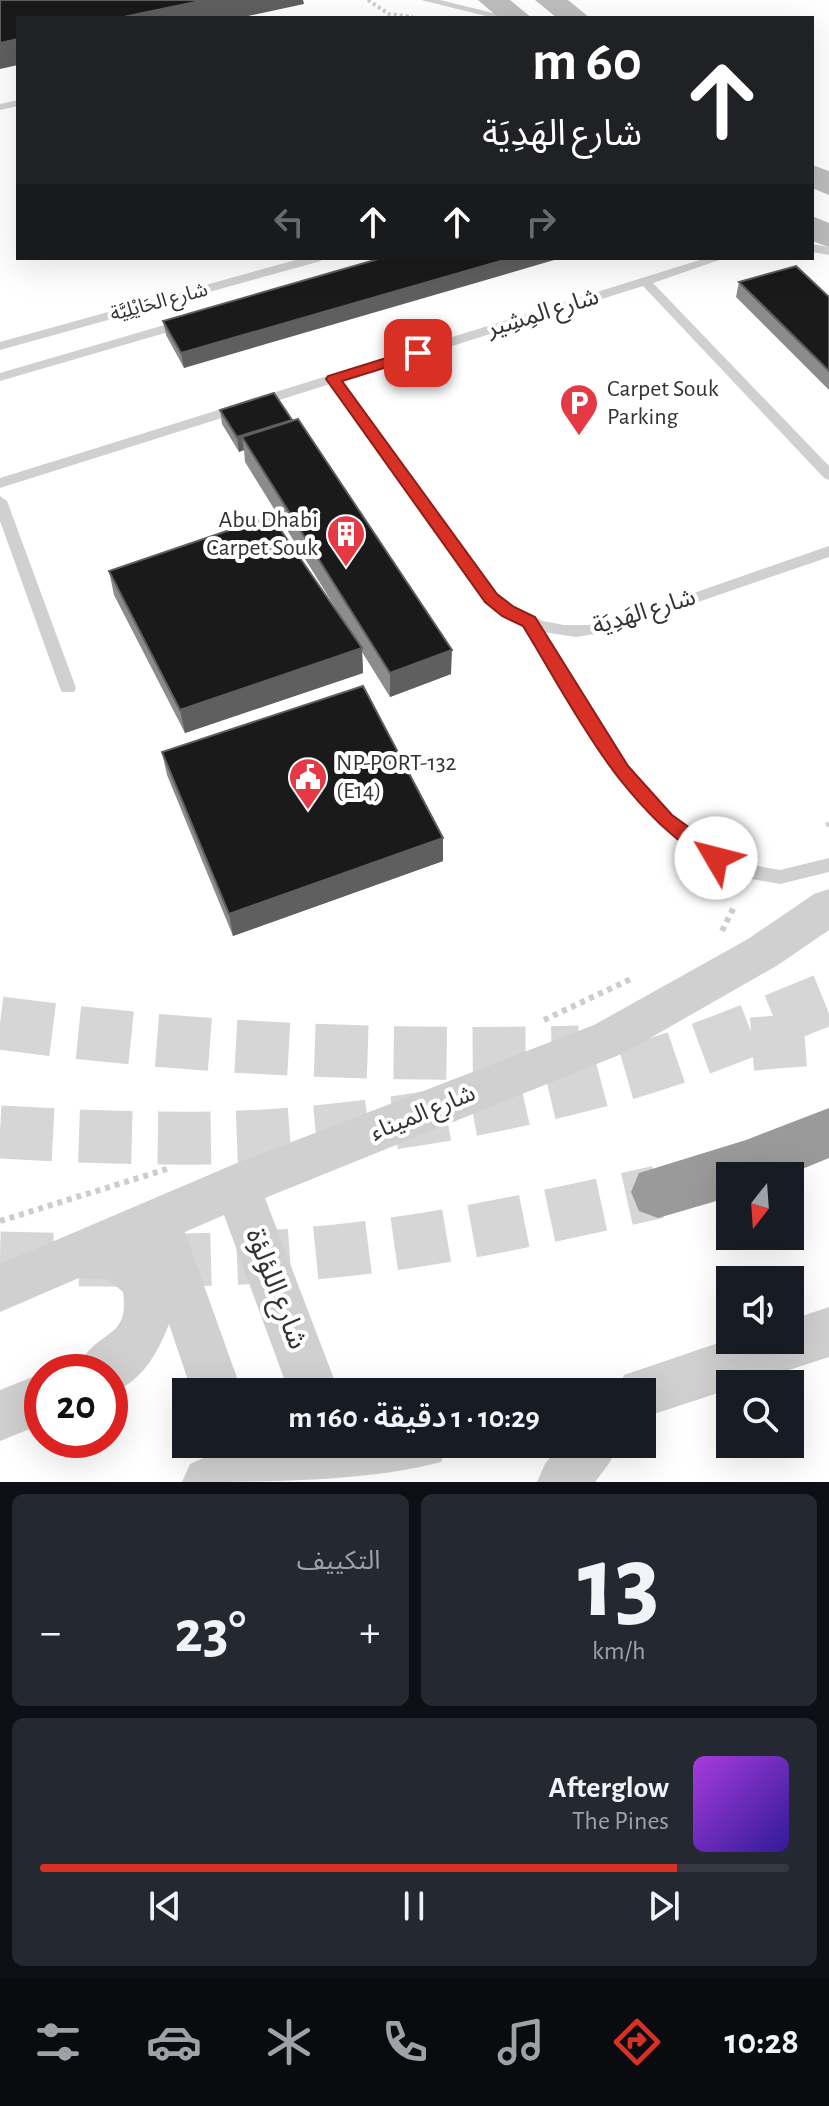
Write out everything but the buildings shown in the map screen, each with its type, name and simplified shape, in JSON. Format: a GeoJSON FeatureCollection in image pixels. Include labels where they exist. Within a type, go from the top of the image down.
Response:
{"type":"FeatureCollection","features":[{"type":"Feature","properties":{"kind":"highway"},"geometry":{"type":"LineString","coordinates":[[658,1192],[746,1166],[829,1133]]}},
{"type":"Feature","properties":{"kind":"main road"},"geometry":{"type":"LineString","coordinates":[[492,0],[515,16]]}},
{"type":"Feature","properties":{"kind":"main road"},"geometry":{"type":"LineString","coordinates":[[549,0],[573,16]]}},
{"type":"Feature","properties":{"kind":"street","name":"شارع الميناء"},"geometry":{"type":"LineString","coordinates":[[0,1288],[237,1186],[609,1039],[763,952],[829,907]]}},
{"type":"Feature","properties":{"kind":"street","name":"شارع اللؤلؤة"},"geometry":{"type":"LineString","coordinates":[[237,1186],[309,1378]]}},
{"type":"Feature","properties":{"kind":"street"},"geometry":{"type":"LineString","coordinates":[[157,1219],[212,1378]]}},
{"type":"Feature","properties":{"kind":"street"},"geometry":{"type":"LineString","coordinates":[[78,1254],[98,1252],[117,1255],[144,1282],[149,1302],[148,1322],[139,1343],[128,1355]]}},
{"type":"Feature","properties":{"kind":"street"},"geometry":{"type":"LineString","coordinates":[[656,1388],[829,1332]]}},
{"type":"Feature","properties":{"kind":"street"},"geometry":{"type":"LineString","coordinates":[[0,1416],[24,1406]]}},
{"type":"Feature","properties":{"kind":"street"},"geometry":{"type":"LineString","coordinates":[[563,1482],[581,1458]]}},
{"type":"Feature","properties":{"kind":"street"},"geometry":{"type":"LineString","coordinates":[[234,1471],[341,1462]]}},
{"type":"Feature","properties":{"kind":"lane"},"geometry":{"type":"LineString","coordinates":[[426,0],[499,16]]}},
{"type":"Feature","properties":{"kind":"lane","name":"شارع الحَايْلِيَّة"},"geometry":{"type":"LineString","coordinates":[[0,346],[310,260]]}},
{"type":"Feature","properties":{"kind":"lane","name":"شارع المِشِير"},"geometry":{"type":"LineString","coordinates":[[0,483],[713,260]]}},
{"type":"Feature","properties":{"kind":"lane"},"geometry":{"type":"LineString","coordinates":[[645,281],[829,475]]}},
{"type":"Feature","properties":{"kind":"lane"},"geometry":{"type":"LineString","coordinates":[[122,312],[137,337]]}},
{"type":"Feature","properties":{"kind":"lane"},"geometry":{"type":"LineString","coordinates":[[0,377],[199,319]]}},
{"type":"Feature","properties":{"kind":"lane","name":"شارع الهَدِيَة"},"geometry":{"type":"LineString","coordinates":[[333,379],[491,598],[508,612],[529,622],[578,632],[619,624],[829,551]]}},
{"type":"Feature","properties":{"kind":"lane"},"geometry":{"type":"LineString","coordinates":[[0,501],[68,688]]}},
{"type":"Feature","properties":{"kind":"lane"},"geometry":{"type":"LineString","coordinates":[[529,622],[621,771],[666,821],[716,858],[746,871],[780,877],[829,865]]}},
{"type":"Feature","properties":{"kind":"tunnel"},"geometry":{"type":"LineString","coordinates":[[0,1132],[212,1138],[316,1132],[420,1119],[523,1099],[624,1074],[702,1048],[829,998]]}},
{"type":"Feature","properties":{"kind":"tunnel"},"geometry":{"type":"LineString","coordinates":[[0,1023],[145,1039],[289,1049],[434,1053],[579,1052]]}},
{"type":"Feature","properties":{"kind":"tunnel"},"geometry":{"type":"LineString","coordinates":[[752,1044],[829,1038]]}},
{"type":"Feature","properties":{"kind":"tunnel"},"geometry":{"type":"LineString","coordinates":[[0,1258],[209,1259],[335,1251],[457,1234],[658,1192]]}},
{"type":"Feature","properties":{"kind":"place","name":"Carpet Souk Parking"},"geometry":{"type":"Point","coordinates":[579,437]}},
{"type":"Feature","properties":{"kind":"place","name":"Abu Dhabi Carpet Souk"},"geometry":{"type":"Point","coordinates":[346,568]}},
{"type":"Feature","properties":{"kind":"place","name":"NP-PORT-132 (E14)"},"geometry":{"type":"Point","coordinates":[308,811]}},
{"type":"Feature","properties":{"kind":"route"},"geometry":{"type":"LineString","coordinates":[[418,353],[333,379],[491,598],[508,612],[529,622],[621,771],[666,821],[716,858]]}}]}
